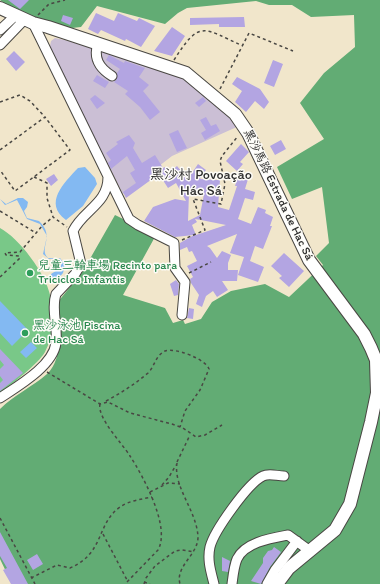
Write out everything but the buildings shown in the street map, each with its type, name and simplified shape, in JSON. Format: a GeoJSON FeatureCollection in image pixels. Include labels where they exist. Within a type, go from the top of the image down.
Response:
{"type":"FeatureCollection","features":[{"type":"Feature","properties":{"kind":"main road","name":"黑沙馬路 Estrada de Hac Sá"},"geometry":{"type":"LineString","coordinates":[[0,8],[25,20],[48,26],[186,73],[235,114],[245,127],[309,260],[364,334],[376,360],[378,382],[376,403],[350,504],[335,530],[283,574],[277,584]]}},
{"type":"Feature","properties":{"kind":"street"},"geometry":{"type":"LineString","coordinates":[[0,30],[25,20]]}},
{"type":"Feature","properties":{"kind":"street"},"geometry":{"type":"LineString","coordinates":[[25,20],[40,41],[129,219],[174,243],[175,268],[185,282],[182,315]]}},
{"type":"Feature","properties":{"kind":"street"},"geometry":{"type":"LineString","coordinates":[[0,45],[25,20]]}},
{"type":"Feature","properties":{"kind":"street"},"geometry":{"type":"LineString","coordinates":[[40,41],[48,26]]}},
{"type":"Feature","properties":{"kind":"street"},"geometry":{"type":"LineString","coordinates":[[98,43],[96,49],[98,62],[102,69],[112,76]]}},
{"type":"Feature","properties":{"kind":"street"},"geometry":{"type":"LineString","coordinates":[[0,398],[40,368],[53,352],[56,343],[56,294],[75,274],[80,264],[80,257],[73,235],[74,230],[104,196],[107,189],[108,177]]}},
{"type":"Feature","properties":{"kind":"street"},"geometry":{"type":"LineString","coordinates":[[214,584],[209,562],[210,547],[218,529],[256,481],[266,475],[284,476]]}},
{"type":"Feature","properties":{"kind":"street"},"geometry":{"type":"LineString","coordinates":[[232,584],[237,559],[245,549],[273,538],[288,535],[310,551]]}},
{"type":"Feature","properties":{"kind":"street"},"geometry":{"type":"LineString","coordinates":[[267,584],[275,570],[297,541]]}},
{"type":"Feature","properties":{"kind":"path"},"geometry":{"type":"LineString","coordinates":[[25,20],[49,4],[65,0]]}},
{"type":"Feature","properties":{"kind":"path"},"geometry":{"type":"LineString","coordinates":[[170,67],[189,38],[199,31],[210,31],[243,46]]}},
{"type":"Feature","properties":{"kind":"path"},"geometry":{"type":"LineString","coordinates":[[215,97],[249,34],[293,51]]}},
{"type":"Feature","properties":{"kind":"path"},"geometry":{"type":"LineString","coordinates":[[0,102],[20,95],[30,101],[45,117],[70,150],[16,191],[0,170]]}},
{"type":"Feature","properties":{"kind":"path"},"geometry":{"type":"LineString","coordinates":[[0,150],[45,117]]}},
{"type":"Feature","properties":{"kind":"path"},"geometry":{"type":"LineString","coordinates":[[174,243],[205,230],[193,199],[222,204],[225,184],[220,161],[222,156],[241,133]]}},
{"type":"Feature","properties":{"kind":"path"},"geometry":{"type":"LineString","coordinates":[[34,177],[46,183],[53,217],[74,230]]}},
{"type":"Feature","properties":{"kind":"path"},"geometry":{"type":"LineString","coordinates":[[0,211],[36,233]]}},
{"type":"Feature","properties":{"kind":"path"},"geometry":{"type":"LineString","coordinates":[[0,277],[20,258],[19,256],[6,255],[5,253],[19,253],[42,225],[53,217]]}},
{"type":"Feature","properties":{"kind":"path"},"geometry":{"type":"LineString","coordinates":[[182,277],[211,262]]}},
{"type":"Feature","properties":{"kind":"path"},"geometry":{"type":"LineString","coordinates":[[100,404],[146,374],[157,357],[165,351],[174,351],[203,361],[209,369],[200,390],[185,411],[180,427]]}},
{"type":"Feature","properties":{"kind":"path"},"geometry":{"type":"LineString","coordinates":[[40,368],[100,404]]}},
{"type":"Feature","properties":{"kind":"path"},"geometry":{"type":"LineString","coordinates":[[105,402],[130,412],[180,427],[196,437],[201,437],[222,425]]}},
{"type":"Feature","properties":{"kind":"path"},"geometry":{"type":"LineString","coordinates":[[100,404],[100,415],[130,456],[150,492],[160,529],[160,547],[127,580],[125,584]]}},
{"type":"Feature","properties":{"kind":"path"},"geometry":{"type":"LineString","coordinates":[[150,492],[162,485],[170,477],[190,434]]}},
{"type":"Feature","properties":{"kind":"path"},"geometry":{"type":"LineString","coordinates":[[177,463],[177,474],[196,522],[198,537],[194,552],[181,570],[180,584]]}},
{"type":"Feature","properties":{"kind":"path"},"geometry":{"type":"LineString","coordinates":[[162,485],[174,482],[180,484]]}},
{"type":"Feature","properties":{"kind":"path"},"geometry":{"type":"LineString","coordinates":[[31,578],[57,565],[70,568],[86,559],[95,549],[107,523],[119,508],[125,504],[152,497]]}},
{"type":"Feature","properties":{"kind":"path"},"geometry":{"type":"LineString","coordinates":[[0,518],[35,584]]}},
{"type":"Feature","properties":{"kind":"path"},"geometry":{"type":"LineString","coordinates":[[103,533],[127,580]]}},
{"type":"Feature","properties":{"kind":"path"},"geometry":{"type":"LineString","coordinates":[[150,584],[144,583],[155,566],[174,552],[182,550],[194,552]]}},
{"type":"Feature","properties":{"kind":"shaded area"},"geometry":{"type":"Polygon","coordinates":[[[55,38],[164,71],[186,80],[221,108],[239,126],[172,156],[123,194],[54,58],[50,46],[51,41],[55,38]]]}},
{"type":"Feature","properties":{"kind":"green space"},"geometry":{"type":"Polygon","coordinates":[[[0,0],[380,0],[380,584],[12,584],[0,559],[0,409],[11,399],[41,379],[53,367],[59,340],[57,303],[83,271],[115,215],[156,235],[123,295],[165,308],[173,323],[183,320],[185,324],[201,319],[212,302],[231,291],[265,284],[289,297],[323,265],[316,256],[329,243],[322,187],[292,199],[277,167],[324,139],[300,103],[324,73],[355,47],[354,15],[311,17],[292,5],[269,5],[256,1],[187,8],[178,13],[165,24],[97,6],[81,27],[72,28],[13,10],[0,0]]]}},
{"type":"Feature","properties":{"kind":"green space"},"geometry":{"type":"Polygon","coordinates":[[[0,228],[15,240],[31,257],[43,277],[50,295],[53,316],[52,331],[48,345],[42,357],[0,393],[0,228]]]}},
{"type":"Feature","properties":{"kind":"water"},"geometry":{"type":"Polygon","coordinates":[[[85,167],[95,178],[97,184],[83,206],[66,220],[59,214],[56,207],[58,193],[78,168],[85,167]]]}},
{"type":"Feature","properties":{"kind":"water"},"geometry":{"type":"Polygon","coordinates":[[[18,198],[23,198],[28,202],[24,211],[27,218],[39,221],[44,227],[46,235],[40,224],[27,219],[17,200],[5,205],[0,199],[6,204],[18,198]]]}},
{"type":"Feature","properties":{"kind":"water"},"geometry":{"type":"Polygon","coordinates":[[[47,238],[45,254],[48,258],[59,258],[49,259],[43,254],[47,238]]]}},
{"type":"Feature","properties":{"kind":"water"},"geometry":{"type":"Polygon","coordinates":[[[59,258],[65,265],[63,273],[58,279],[52,279],[51,274],[59,269],[62,263],[59,258]]]}},
{"type":"Feature","properties":{"kind":"water"},"geometry":{"type":"Polygon","coordinates":[[[0,301],[28,330],[12,346],[0,333],[0,301]]]}},
{"type":"Feature","properties":{"kind":"water"},"geometry":{"type":"Polygon","coordinates":[[[31,342],[37,348],[26,358],[20,352],[31,342]]]}},
{"type":"Feature","properties":{"kind":"place","name":"兒童三輪車場 Recinto para Triciclos Infantis"},"geometry":{"type":"Point","coordinates":[30,273]}},
{"type":"Feature","properties":{"kind":"place","name":"黑沙泳池 Piscina de Hac Sá"},"geometry":{"type":"Point","coordinates":[25,333]}},
{"type":"Feature","properties":{"kind":"district","name":"黑沙村 Povoação Hác Sá"},"geometry":{"type":"Point","coordinates":[201,184]}}]}
